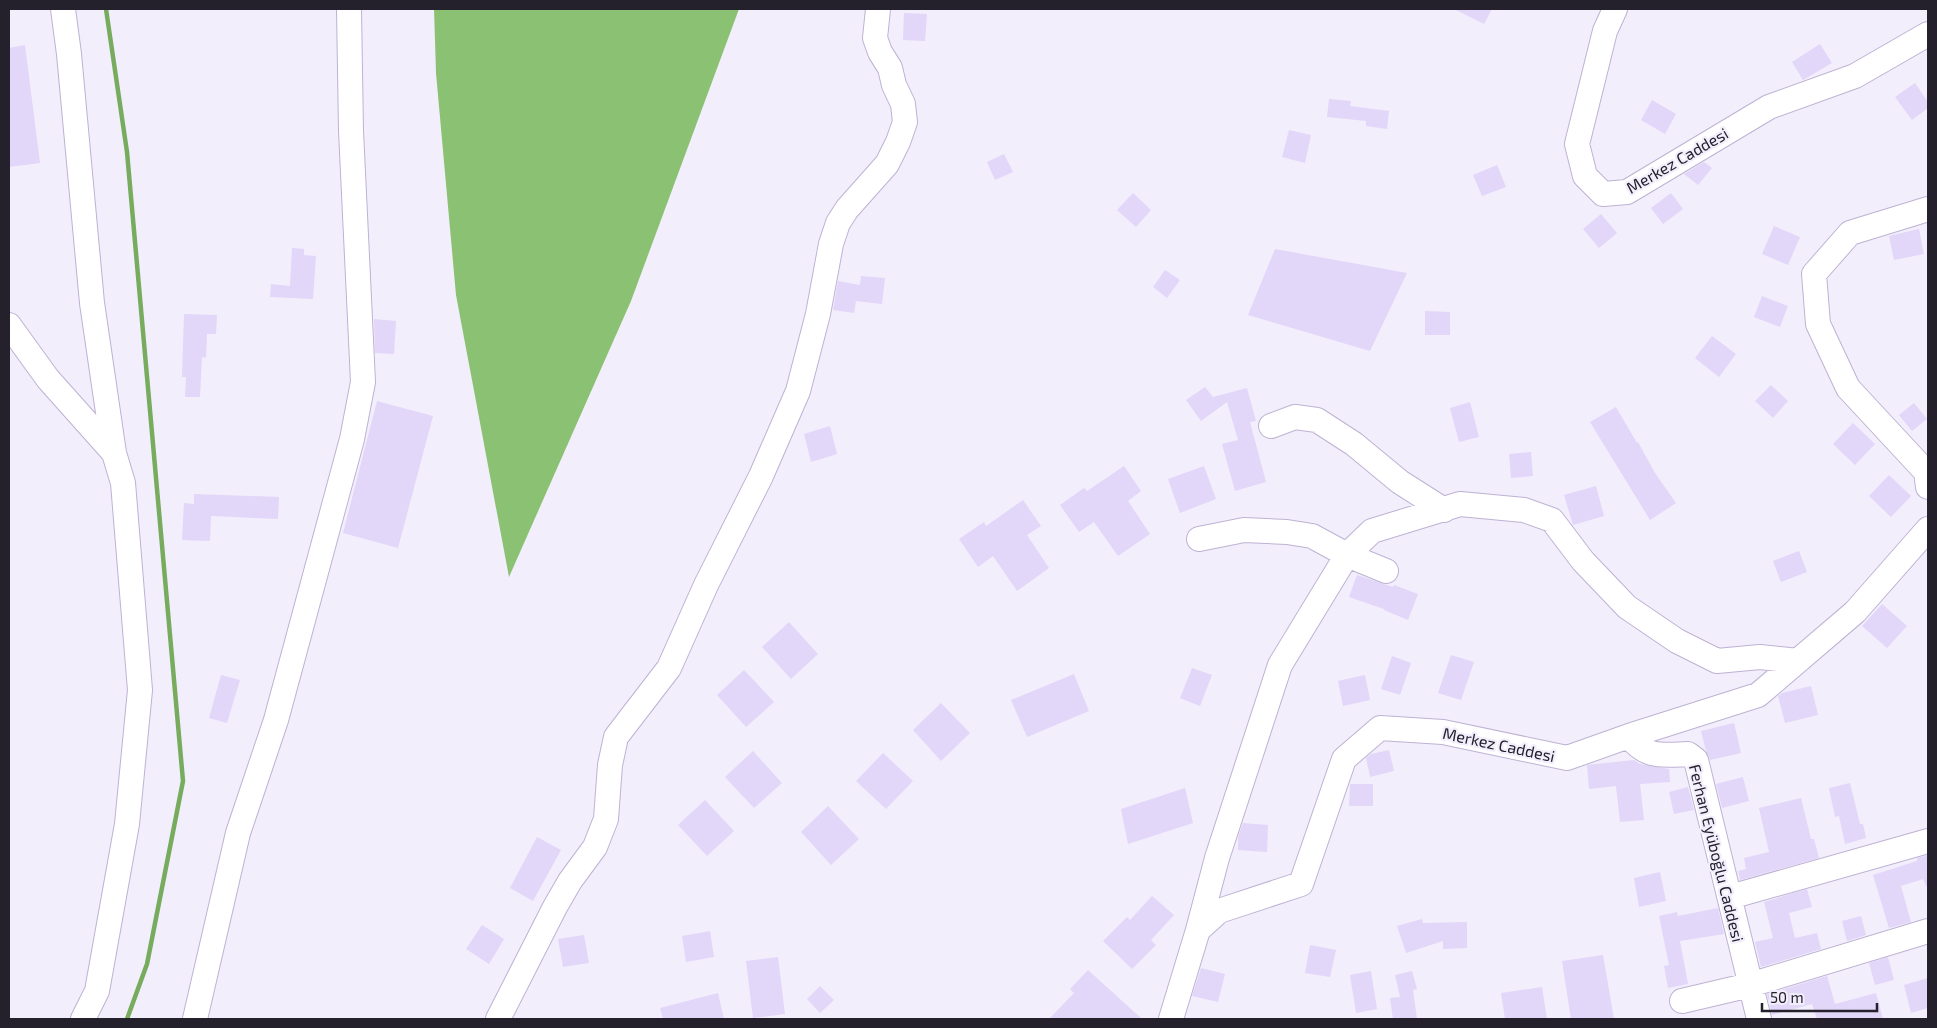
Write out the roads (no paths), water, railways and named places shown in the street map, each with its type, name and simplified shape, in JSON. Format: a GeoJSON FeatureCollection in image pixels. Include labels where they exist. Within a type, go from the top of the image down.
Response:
{"type":"FeatureCollection","features":[{"type":"Feature","properties":{"kind":"street"},"geometry":{"type":"LineString","coordinates":[[63,9],[69,54],[92,303],[114,452],[123,483],[140,690],[127,824],[97,991],[83,1019]]}},
{"type":"Feature","properties":{"kind":"street"},"geometry":{"type":"LineString","coordinates":[[195,1019],[238,833],[278,710],[352,439],[363,382],[351,131],[349,9]]}},
{"type":"Feature","properties":{"kind":"street"},"geometry":{"type":"LineString","coordinates":[[498,1019],[555,907],[570,881],[595,847],[606,819],[610,765],[616,737],[669,668],[706,585],[761,476],[798,391],[818,314],[831,244],[838,223],[847,209],[887,164],[898,142],[905,122],[903,104],[894,85],[890,68],[880,52],[875,38],[878,9]]}},
{"type":"Feature","properties":{"kind":"street","name":"Merkez Caddesi"},"geometry":{"type":"LineString","coordinates":[[1615,9],[1605,31],[1577,144],[1585,176],[1603,194],[1627,192],[1769,107],[1855,76],[1928,34]]}},
{"type":"Feature","properties":{"kind":"street"},"geometry":{"type":"LineString","coordinates":[[1928,209],[1850,233],[1814,274],[1818,324],[1848,388],[1926,472],[1928,487]]}},
{"type":"Feature","properties":{"kind":"street"},"geometry":{"type":"LineString","coordinates":[[9,325],[48,380],[114,452]]}},
{"type":"Feature","properties":{"kind":"street"},"geometry":{"type":"LineString","coordinates":[[1271,426],[1295,417],[1317,420],[1354,444],[1400,482],[1444,510]]}},
{"type":"Feature","properties":{"kind":"street"},"geometry":{"type":"LineString","coordinates":[[1171,1019],[1198,930],[1217,858],[1280,665],[1347,555],[1372,531],[1460,504],[1524,510],[1552,520],[1583,561],[1627,608],[1677,640],[1717,660],[1760,657],[1798,661]]}},
{"type":"Feature","properties":{"kind":"street","name":"Merkez Caddesi"},"geometry":{"type":"LineString","coordinates":[[1198,930],[1219,911],[1301,884],[1344,759],[1380,728],[1443,732],[1567,758],[1758,695],[1855,612],[1928,529]]}},
{"type":"Feature","properties":{"kind":"street"},"geometry":{"type":"LineString","coordinates":[[1199,539],[1244,530],[1287,532],[1312,536],[1347,555],[1386,571]]}},
{"type":"Feature","properties":{"kind":"street","name":"Ferhan Eyüboğlu Caddesi"},"geometry":{"type":"LineString","coordinates":[[1629,736],[1637,746],[1657,756],[1688,754],[1696,760],[1758,1019]]}},
{"type":"Feature","properties":{"kind":"street"},"geometry":{"type":"LineString","coordinates":[[1730,897],[1928,841]]}},
{"type":"Feature","properties":{"kind":"street"},"geometry":{"type":"LineString","coordinates":[[1682,1001],[1750,985],[1928,931]]}},
{"type":"Feature","properties":{"kind":"waterway"},"geometry":{"type":"LineString","coordinates":[[106,9],[127,152],[183,781],[147,964],[127,1019]]}}]}
